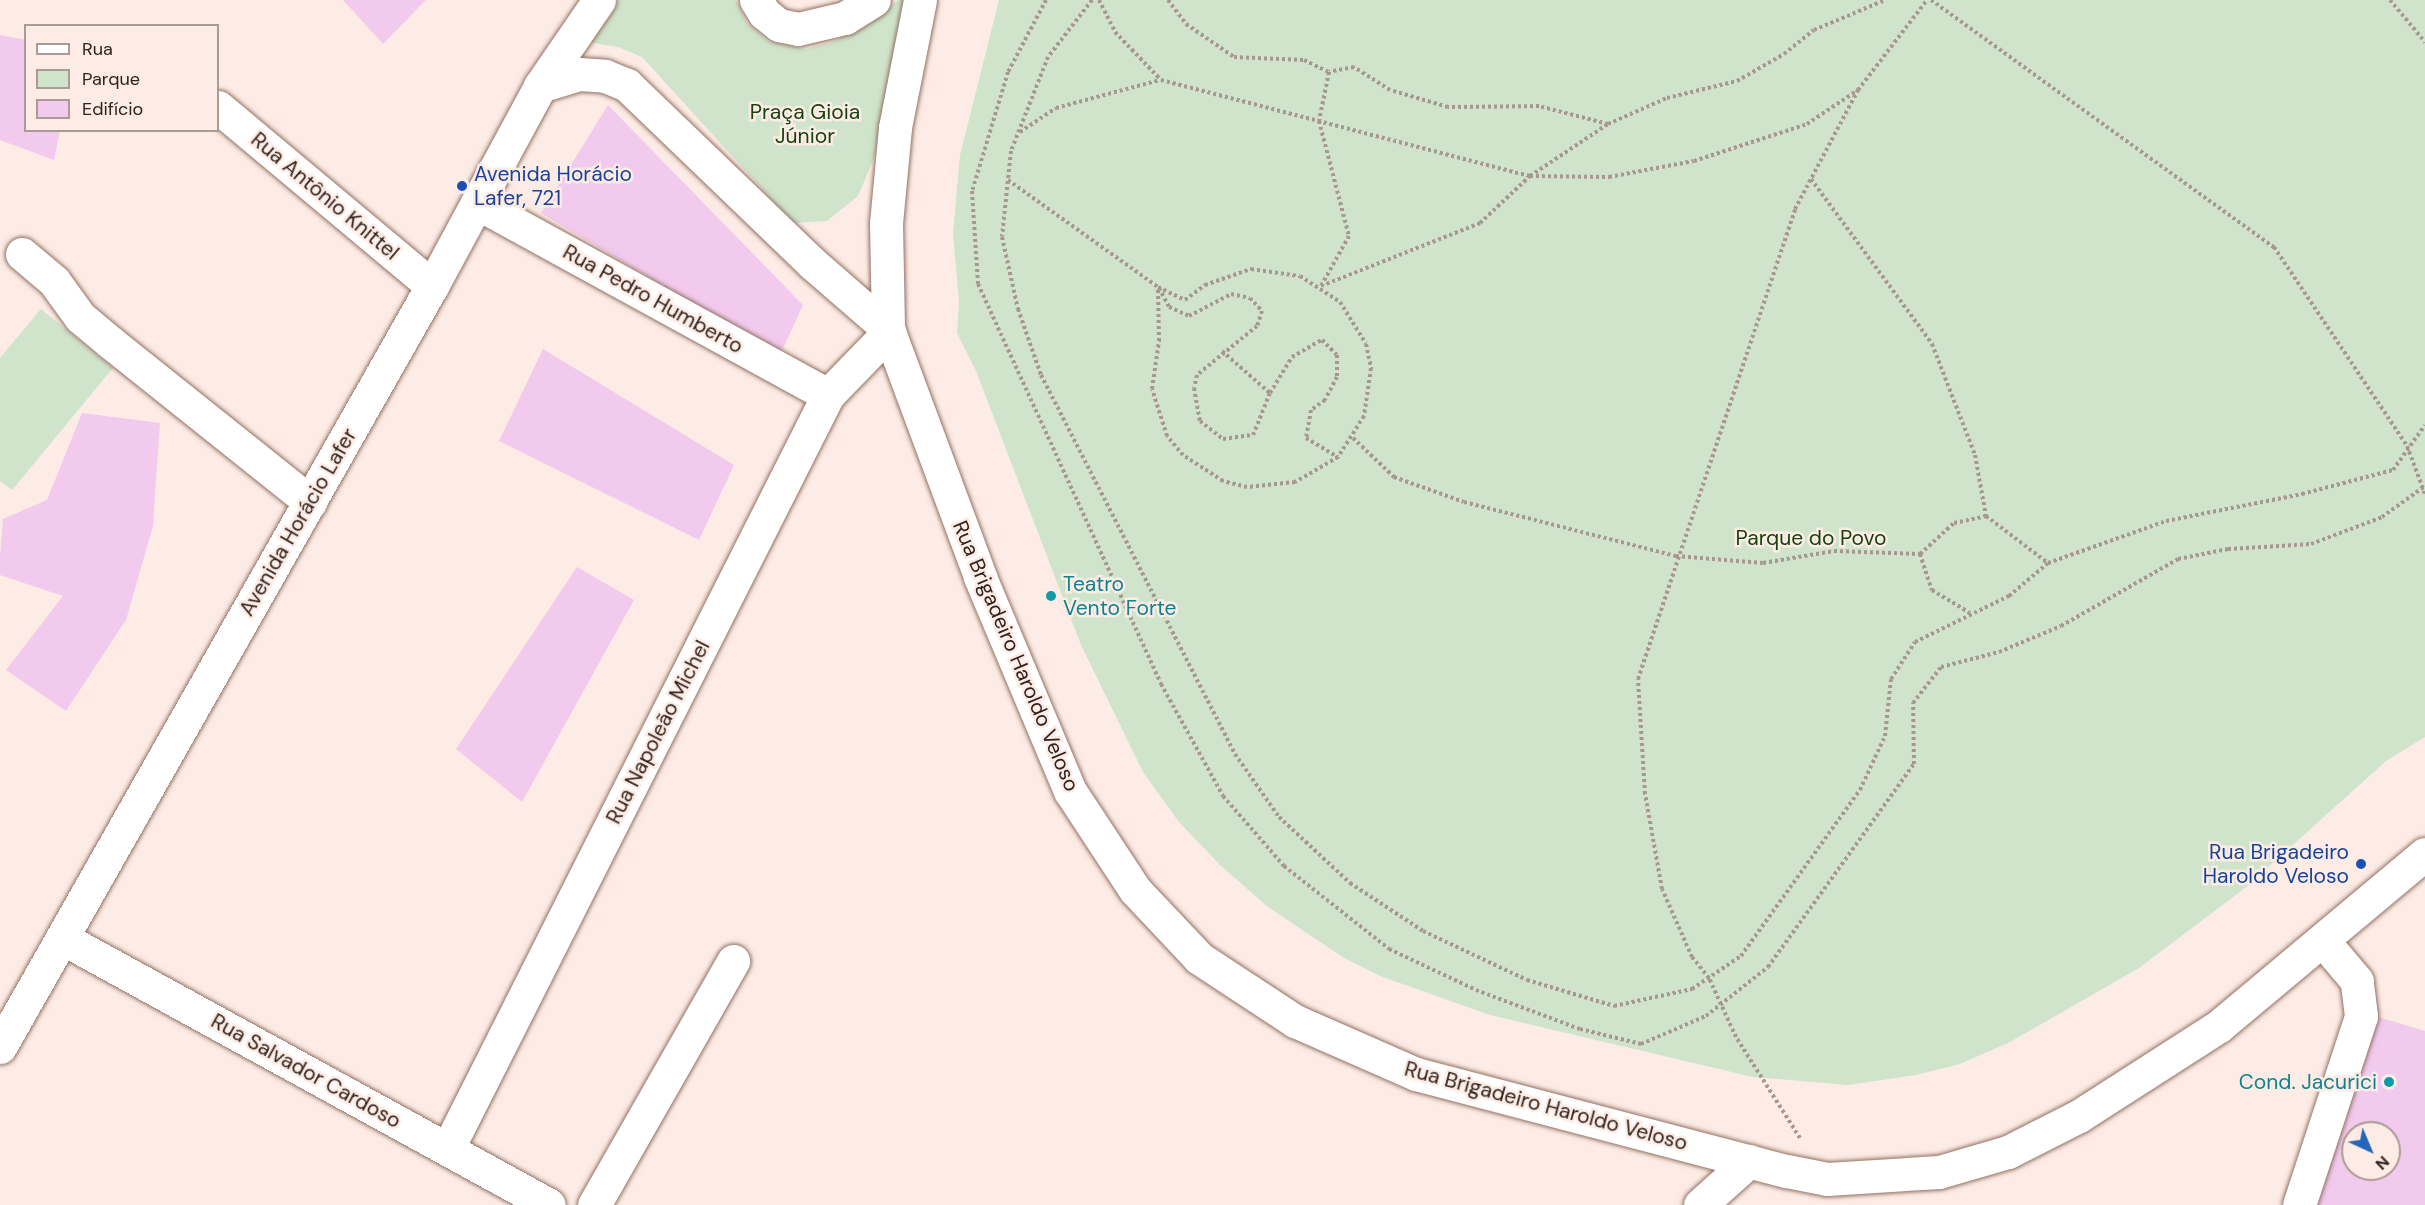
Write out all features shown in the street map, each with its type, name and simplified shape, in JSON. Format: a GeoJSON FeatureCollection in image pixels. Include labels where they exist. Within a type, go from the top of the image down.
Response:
{"type":"FeatureCollection","features":[{"type":"Feature","properties":{"kind":"street","name":"Avenida Horácio Lafer"},"geometry":{"type":"LineString","coordinates":[[0,1047],[432,286],[540,86],[599,0]]}},
{"type":"Feature","properties":{"kind":"street"},"geometry":{"type":"LineString","coordinates":[[756,0],[764,13],[779,25],[798,29],[845,18],[874,0]]}},
{"type":"Feature","properties":{"kind":"street","name":"Rua Brigadeiro Haroldo Veloso"},"geometry":{"type":"LineString","coordinates":[[920,0],[894,140],[886,223],[888,330],[980,577],[1070,792],[1135,890],[1199,958],[1295,1022],[1416,1074],[1749,1161],[1827,1179],[1939,1172],[2008,1152],[2079,1116],[2219,1026],[2324,942],[2425,854]]}},
{"type":"Feature","properties":{"kind":"street"},"geometry":{"type":"LineString","coordinates":[[540,86],[579,74],[606,76],[627,86],[812,263],[888,330]]}},
{"type":"Feature","properties":{"kind":"street","name":"Rua Antônio Knittel"},"geometry":{"type":"LineString","coordinates":[[219,108],[432,286]]}},
{"type":"Feature","properties":{"kind":"street","name":"Rua Pedro Humberto"},"geometry":{"type":"LineString","coordinates":[[477,203],[828,395]]}},
{"type":"Feature","properties":{"kind":"street"},"geometry":{"type":"LineString","coordinates":[[22,254],[54,281],[80,317],[310,502]]}},
{"type":"Feature","properties":{"kind":"street","name":"Rua Napoleão Michel"},"geometry":{"type":"LineString","coordinates":[[448,1148],[828,395],[888,330]]}},
{"type":"Feature","properties":{"kind":"street","name":"Rua Salvador Cardoso"},"geometry":{"type":"LineString","coordinates":[[62,938],[549,1205]]}},
{"type":"Feature","properties":{"kind":"street"},"geometry":{"type":"LineString","coordinates":[[2299,1205],[2361,1016],[2357,981],[2324,942]]}},
{"type":"Feature","properties":{"kind":"street"},"geometry":{"type":"LineString","coordinates":[[594,1205],[733,961]]}},
{"type":"Feature","properties":{"kind":"street"},"geometry":{"type":"LineString","coordinates":[[1700,1205],[1749,1161]]}},
{"type":"Feature","properties":{"kind":"path"},"geometry":{"type":"LineString","coordinates":[[1046,0],[1008,72],[972,191],[978,284],[1156,674],[1223,796],[1284,866],[1389,949],[1476,990],[1580,1029],[1641,1044],[1706,1016],[1768,967],[1914,764],[1913,703],[1941,667],[1999,652],[2061,626],[2178,559],[2228,549],[2311,544],[2382,517],[2423,487]]}},
{"type":"Feature","properties":{"kind":"path"},"geometry":{"type":"LineString","coordinates":[[1092,0],[1048,57],[1011,152],[1002,237],[1018,309],[1041,375],[1235,754],[1279,817],[1368,895],[1423,931],[1527,980],[1614,1006],[1692,989],[1741,956],[1860,790],[1886,736],[1891,679],[1915,642],[1970,612],[2009,597],[2048,563],[2166,521],[2302,494],[2393,470],[2407,446],[2425,425]]}},
{"type":"Feature","properties":{"kind":"path"},"geometry":{"type":"LineString","coordinates":[[1099,0],[1115,32],[1161,80]]}},
{"type":"Feature","properties":{"kind":"path"},"geometry":{"type":"LineString","coordinates":[[1168,0],[1186,24],[1234,57],[1304,60],[1329,72],[1354,67],[1390,90],[1448,107],[1539,106],[1608,124]]}},
{"type":"Feature","properties":{"kind":"path"},"geometry":{"type":"LineString","coordinates":[[1321,286],[1480,223],[1530,176],[1608,124],[1667,98],[1737,81],[1784,54],[1814,30],[1885,0]]}},
{"type":"Feature","properties":{"kind":"path"},"geometry":{"type":"LineString","coordinates":[[1777,1104],[1709,978],[1692,957],[1662,889],[1645,794],[1638,679],[1676,556],[1795,209],[1858,90],[1929,0],[2274,247],[2407,446],[2425,494]]}},
{"type":"Feature","properties":{"kind":"path"},"geometry":{"type":"LineString","coordinates":[[2390,0],[2425,42]]}},
{"type":"Feature","properties":{"kind":"path"},"geometry":{"type":"LineString","coordinates":[[1321,286],[1349,236],[1319,121],[1329,72]]}},
{"type":"Feature","properties":{"kind":"path"},"geometry":{"type":"LineString","coordinates":[[1018,133],[1056,108],[1161,80],[1530,176],[1609,177],[1694,160],[1807,124],[1858,90]]}},
{"type":"Feature","properties":{"kind":"path"},"geometry":{"type":"LineString","coordinates":[[1811,179],[1932,344],[1975,455],[1986,516],[2048,563]]}},
{"type":"Feature","properties":{"kind":"path"},"geometry":{"type":"LineString","coordinates":[[1008,180],[1158,287],[1185,300],[1205,285],[1251,269],[1300,276],[1321,286],[1355,322],[1369,360],[1370,392],[1353,438],[1338,457],[1295,482],[1255,487],[1223,481],[1183,455],[1167,436],[1152,389],[1159,341],[1158,287]]}},
{"type":"Feature","properties":{"kind":"path"},"geometry":{"type":"LineString","coordinates":[[1158,287],[1169,307],[1189,316],[1231,294],[1250,298],[1262,311],[1257,326],[1222,351],[1197,375],[1194,388],[1200,421],[1223,439],[1253,435],[1270,393],[1292,357],[1322,340],[1337,355],[1337,377],[1325,400],[1311,410],[1306,438],[1338,457]]}},
{"type":"Feature","properties":{"kind":"path"},"geometry":{"type":"LineString","coordinates":[[1222,351],[1270,393]]}},
{"type":"Feature","properties":{"kind":"path"},"geometry":{"type":"LineString","coordinates":[[1353,438],[1394,477],[1454,499],[1676,556],[1763,563],[1834,551],[1920,554],[1954,523],[1986,516]]}},
{"type":"Feature","properties":{"kind":"path"},"geometry":{"type":"LineString","coordinates":[[1920,554],[1932,590],[1970,612]]}},
{"type":"Feature","properties":{"kind":"green space","name":"Praça Gioia Júnior"},"geometry":{"type":"Polygon","coordinates":[[[619,0],[736,0],[747,23],[768,41],[806,49],[835,41],[899,0],[908,0],[874,158],[858,196],[827,221],[793,223],[642,57],[618,47],[588,42],[619,0]]]}},
{"type":"Feature","properties":{"kind":"green space","name":"Parque do Povo"},"geometry":{"type":"Polygon","coordinates":[[[999,0],[2425,0],[2425,737],[2386,761],[2245,888],[2139,968],[2010,1042],[1960,1064],[1916,1075],[1848,1085],[1753,1077],[1490,1015],[1380,976],[1344,958],[1268,907],[1220,865],[1179,822],[1143,772],[1081,645],[976,371],[957,333],[959,301],[953,234],[960,155],[999,0]]]}},
{"type":"Feature","properties":{"kind":"green space"},"geometry":{"type":"Polygon","coordinates":[[[41,309],[113,368],[12,490],[0,481],[0,358],[41,309]]]}},
{"type":"Feature","properties":{"kind":"building"},"geometry":{"type":"Polygon","coordinates":[[[343,0],[426,0],[383,44],[343,0]]]}},
{"type":"Feature","properties":{"kind":"building"},"geometry":{"type":"Polygon","coordinates":[[[0,35],[24,40],[24,132],[60,132],[54,160],[0,140],[0,35]]]}},
{"type":"Feature","properties":{"kind":"building"},"geometry":{"type":"Polygon","coordinates":[[[608,105],[803,305],[780,355],[541,213],[608,105]]]}},
{"type":"Feature","properties":{"kind":"building"},"geometry":{"type":"Polygon","coordinates":[[[543,349],[734,465],[699,540],[499,441],[543,349]]]}},
{"type":"Feature","properties":{"kind":"building"},"geometry":{"type":"Polygon","coordinates":[[[82,413],[160,423],[153,526],[126,620],[66,711],[6,670],[63,596],[0,575],[0,557],[3,519],[47,500],[82,413]]]}},
{"type":"Feature","properties":{"kind":"building"},"geometry":{"type":"Polygon","coordinates":[[[577,567],[634,600],[522,802],[456,749],[577,567]]]}},
{"type":"Feature","properties":{"kind":"building","name":"Cond. Jacurici"},"geometry":{"type":"Polygon","coordinates":[[[2375,1016],[2425,1031],[2425,1205],[2312,1205],[2375,1016]]]}},
{"type":"Feature","properties":{"kind":"place","name":"Avenida Horácio Lafer, 721"},"geometry":{"type":"Point","coordinates":[462,186]}},
{"type":"Feature","properties":{"kind":"place","name":"Teatro Vento Forte"},"geometry":{"type":"Point","coordinates":[1051,596]}},
{"type":"Feature","properties":{"kind":"place","name":"Rua Brigadeiro Haroldo Veloso"},"geometry":{"type":"Point","coordinates":[2361,864]}},
{"type":"Feature","properties":{"kind":"place","name":"Cond. Jacurici"},"geometry":{"type":"Point","coordinates":[2389,1082]}}]}
